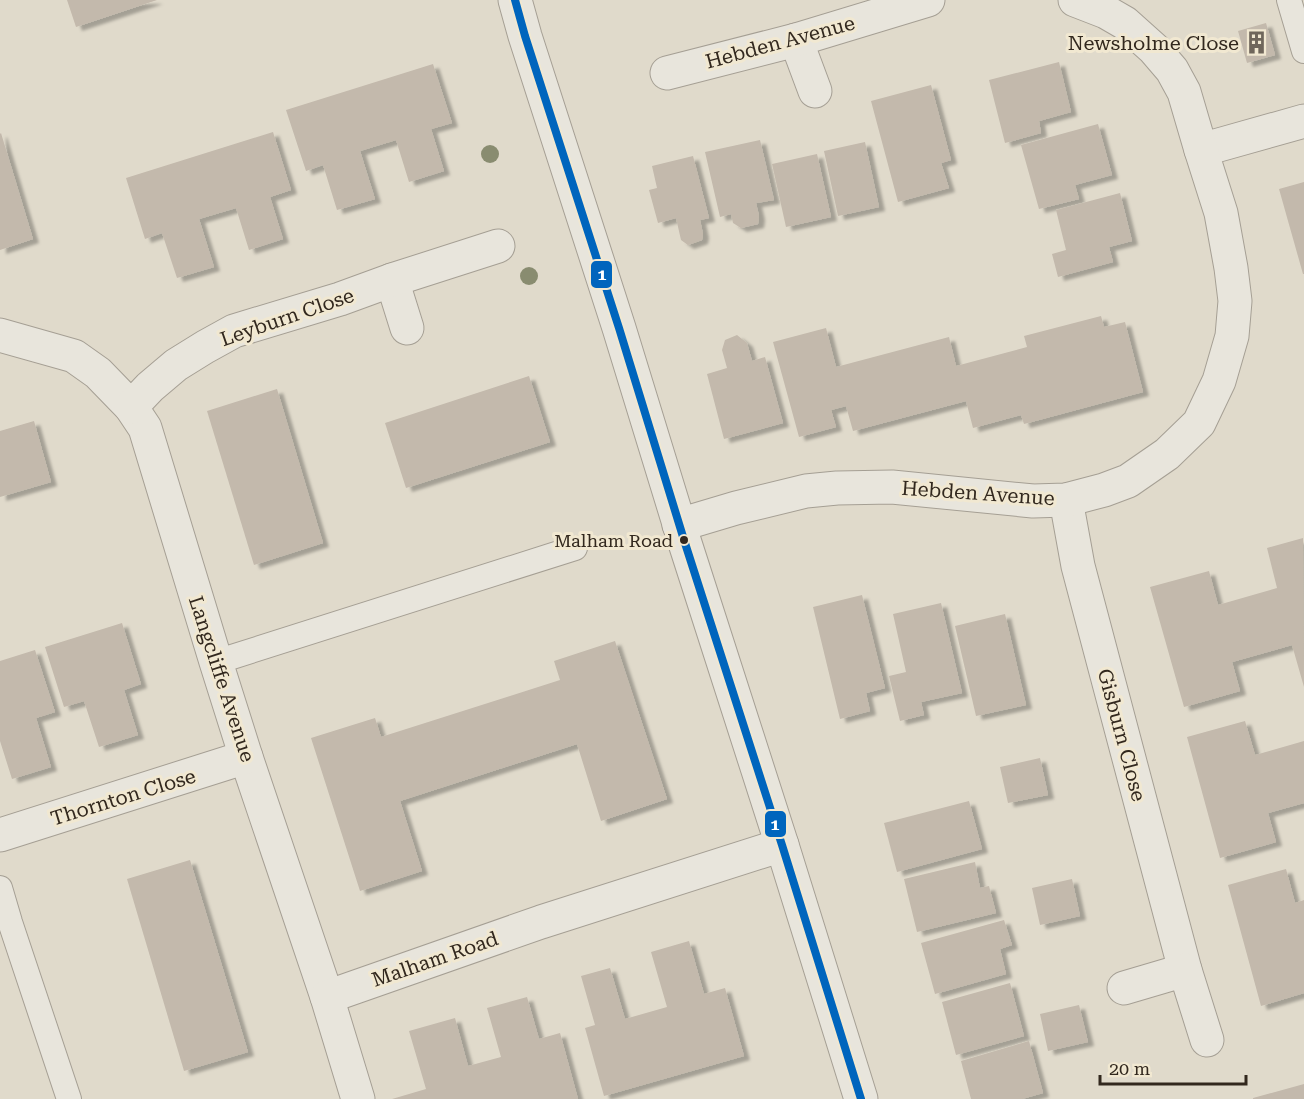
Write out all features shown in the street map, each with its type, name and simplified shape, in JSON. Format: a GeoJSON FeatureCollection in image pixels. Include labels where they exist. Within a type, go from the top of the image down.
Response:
{"type":"FeatureCollection","features":[{"type":"Feature","properties":{"kind":"street"},"geometry":{"type":"LineString","coordinates":[[515,0],[861,1099]]}},
{"type":"Feature","properties":{"kind":"street","name":"Hebden Avenue"},"geometry":{"type":"LineString","coordinates":[[667,73],[796,40],[928,0]]}},
{"type":"Feature","properties":{"kind":"street","name":"Hebden Avenue"},"geometry":{"type":"LineString","coordinates":[[679,525],[794,494],[837,488],[892,487],[1033,501],[1066,500],[1128,481],[1167,454],[1198,423],[1218,381],[1232,336],[1235,301],[1232,268],[1221,213],[1184,92],[1172,70],[1154,49],[1125,23],[1106,12],[1075,0]]}},
{"type":"Feature","properties":{"kind":"street"},"geometry":{"type":"LineString","coordinates":[[796,40],[815,91]]}},
{"type":"Feature","properties":{"kind":"street"},"geometry":{"type":"LineString","coordinates":[[1201,150],[1304,121]]}},
{"type":"Feature","properties":{"kind":"street","name":"Leyburn Close"},"geometry":{"type":"LineString","coordinates":[[131,407],[176,365],[234,331],[498,246]]}},
{"type":"Feature","properties":{"kind":"street"},"geometry":{"type":"LineString","coordinates":[[392,280],[407,328]]}},
{"type":"Feature","properties":{"kind":"street","name":"Langcliffe Avenue"},"geometry":{"type":"LineString","coordinates":[[0,335],[74,356],[98,373],[131,407],[145,428],[246,757],[327,997],[358,1099]]}},
{"type":"Feature","properties":{"kind":"street","name":"Gisburn Close"},"geometry":{"type":"LineString","coordinates":[[1066,500],[1078,566],[1185,970],[1207,1040]]}},
{"type":"Feature","properties":{"kind":"street","name":"Thornton Close"},"geometry":{"type":"LineString","coordinates":[[0,835],[246,757]]}},
{"type":"Feature","properties":{"kind":"street","name":"Malham Road"},"geometry":{"type":"LineString","coordinates":[[327,997],[541,922],[782,845]]}},
{"type":"Feature","properties":{"kind":"street"},"geometry":{"type":"LineString","coordinates":[[1124,988],[1185,970]]}},
{"type":"Feature","properties":{"kind":"lane"},"geometry":{"type":"LineString","coordinates":[[1289,0],[1304,51]]}},
{"type":"Feature","properties":{"kind":"lane"},"geometry":{"type":"LineString","coordinates":[[216,662],[575,548]]}},
{"type":"Feature","properties":{"kind":"lane"},"geometry":{"type":"LineString","coordinates":[[0,888],[69,1099]]}},
{"type":"Feature","properties":{"kind":"building"},"geometry":{"type":"Polygon","coordinates":[[[67,0],[157,0],[76,27],[67,0]]]}},
{"type":"Feature","properties":{"kind":"building","name":"Newsholme Close"},"geometry":{"type":"Polygon","coordinates":[[[1266,23],[1275,55],[1247,63],[1238,31],[1266,23]]]}},
{"type":"Feature","properties":{"kind":"building"},"geometry":{"type":"Polygon","coordinates":[[[1059,62],[1071,112],[1039,121],[1041,133],[1005,143],[989,80],[1059,62]]]}},
{"type":"Feature","properties":{"kind":"building"},"geometry":{"type":"Polygon","coordinates":[[[433,64],[452,123],[431,129],[444,171],[409,182],[396,140],[360,151],[375,199],[337,210],[323,165],[306,171],[286,110],[433,64]]]}},
{"type":"Feature","properties":{"kind":"building"},"geometry":{"type":"Polygon","coordinates":[[[931,85],[951,160],[941,163],[949,188],[898,202],[871,101],[931,85]]]}},
{"type":"Feature","properties":{"kind":"building"},"geometry":{"type":"Polygon","coordinates":[[[1098,124],[1112,175],[1075,185],[1079,199],[1039,209],[1021,145],[1098,124]]]}},
{"type":"Feature","properties":{"kind":"building"},"geometry":{"type":"Polygon","coordinates":[[[273,132],[291,190],[270,197],[283,239],[249,250],[236,208],[199,219],[214,267],[177,278],[162,233],[145,239],[126,178],[273,132]]]}},
{"type":"Feature","properties":{"kind":"building"},"geometry":{"type":"Polygon","coordinates":[[[0,134],[33,239],[0,250],[0,134]]]}},
{"type":"Feature","properties":{"kind":"building"},"geometry":{"type":"Polygon","coordinates":[[[760,140],[774,200],[756,203],[758,224],[741,228],[733,223],[731,214],[720,217],[705,152],[760,140]]]}},
{"type":"Feature","properties":{"kind":"building"},"geometry":{"type":"Polygon","coordinates":[[[865,142],[879,207],[838,216],[824,151],[865,142]]]}},
{"type":"Feature","properties":{"kind":"building"},"geometry":{"type":"Polygon","coordinates":[[[817,154],[831,217],[786,227],[772,164],[817,154]]]}},
{"type":"Feature","properties":{"kind":"building"},"geometry":{"type":"Polygon","coordinates":[[[693,156],[709,218],[700,220],[702,240],[688,245],[681,240],[676,218],[658,223],[649,190],[657,188],[652,166],[693,156]]]}},
{"type":"Feature","properties":{"kind":"building"},"geometry":{"type":"Polygon","coordinates":[[[1304,182],[1304,274],[1303,274],[1279,189],[1304,182]]]}},
{"type":"Feature","properties":{"kind":"building"},"geometry":{"type":"Polygon","coordinates":[[[1120,193],[1132,241],[1109,247],[1113,262],[1058,277],[1052,254],[1066,250],[1056,210],[1120,193]]]}},
{"type":"Feature","properties":{"kind":"building"},"geometry":{"type":"Polygon","coordinates":[[[1101,316],[1104,327],[1125,322],[1143,392],[1024,424],[1021,415],[973,428],[966,401],[853,431],[846,406],[831,410],[836,427],[799,437],[773,342],[826,328],[836,367],[949,337],[956,366],[1027,347],[1024,336],[1101,316]]]}},
{"type":"Feature","properties":{"kind":"building"},"geometry":{"type":"Polygon","coordinates":[[[737,335],[747,343],[752,361],[765,357],[783,423],[724,439],[707,374],[727,368],[722,350],[725,340],[737,335]]]}},
{"type":"Feature","properties":{"kind":"building"},"geometry":{"type":"Polygon","coordinates":[[[529,376],[550,442],[406,488],[385,423],[529,376]]]}},
{"type":"Feature","properties":{"kind":"building"},"geometry":{"type":"Polygon","coordinates":[[[277,389],[323,543],[254,565],[207,411],[277,389]]]}},
{"type":"Feature","properties":{"kind":"building"},"geometry":{"type":"Polygon","coordinates":[[[34,421],[51,482],[0,497],[0,431],[34,421]]]}},
{"type":"Feature","properties":{"kind":"building"},"geometry":{"type":"Polygon","coordinates":[[[1303,538],[1304,687],[1292,645],[1232,662],[1240,691],[1184,707],[1150,587],[1209,571],[1218,605],[1277,588],[1267,548],[1303,538]]]}},
{"type":"Feature","properties":{"kind":"building"},"geometry":{"type":"Polygon","coordinates":[[[862,595],[885,688],[866,693],[870,711],[840,719],[813,607],[862,595]]]}},
{"type":"Feature","properties":{"kind":"building"},"geometry":{"type":"Polygon","coordinates":[[[941,603],[962,693],[921,702],[924,715],[900,721],[889,676],[906,672],[893,614],[941,603]]]}},
{"type":"Feature","properties":{"kind":"building"},"geometry":{"type":"Polygon","coordinates":[[[1005,614],[1026,705],[976,716],[955,626],[1005,614]]]}},
{"type":"Feature","properties":{"kind":"building"},"geometry":{"type":"Polygon","coordinates":[[[122,623],[141,684],[124,690],[138,735],[99,747],[84,701],[64,707],[45,647],[122,623]]]}},
{"type":"Feature","properties":{"kind":"building"},"geometry":{"type":"Polygon","coordinates":[[[615,641],[667,799],[601,821],[577,744],[400,801],[422,871],[360,891],[311,738],[375,718],[381,737],[560,680],[554,661],[615,641]]]}},
{"type":"Feature","properties":{"kind":"building"},"geometry":{"type":"Polygon","coordinates":[[[35,650],[55,712],[36,718],[51,767],[12,779],[0,741],[0,661],[35,650]]]}},
{"type":"Feature","properties":{"kind":"building"},"geometry":{"type":"Polygon","coordinates":[[[1245,721],[1255,755],[1304,741],[1304,803],[1268,813],[1276,842],[1220,858],[1187,737],[1245,721]]]}},
{"type":"Feature","properties":{"kind":"building"},"geometry":{"type":"Polygon","coordinates":[[[1040,758],[1048,795],[1008,803],[1000,767],[1040,758]]]}},
{"type":"Feature","properties":{"kind":"building"},"geometry":{"type":"Polygon","coordinates":[[[969,801],[982,849],[897,872],[884,823],[969,801]]]}},
{"type":"Feature","properties":{"kind":"building"},"geometry":{"type":"Polygon","coordinates":[[[190,860],[248,1052],[184,1071],[127,879],[190,860]]]}},
{"type":"Feature","properties":{"kind":"building"},"geometry":{"type":"Polygon","coordinates":[[[975,862],[980,888],[989,886],[996,913],[917,932],[904,879],[975,862]]]}},
{"type":"Feature","properties":{"kind":"building"},"geometry":{"type":"Polygon","coordinates":[[[1286,869],[1295,903],[1304,900],[1304,993],[1261,1006],[1228,885],[1286,869]]]}},
{"type":"Feature","properties":{"kind":"building"},"geometry":{"type":"Polygon","coordinates":[[[1072,879],[1080,916],[1040,925],[1032,888],[1072,879]]]}},
{"type":"Feature","properties":{"kind":"building"},"geometry":{"type":"Polygon","coordinates":[[[1004,920],[1012,945],[1000,949],[1006,974],[935,994],[921,943],[1004,920]]]}},
{"type":"Feature","properties":{"kind":"building"},"geometry":{"type":"Polygon","coordinates":[[[689,941],[704,994],[725,988],[744,1056],[604,1096],[585,1028],[595,1025],[581,976],[610,968],[625,1019],[667,1007],[651,952],[689,941]]]}},
{"type":"Feature","properties":{"kind":"building"},"geometry":{"type":"Polygon","coordinates":[[[1010,983],[1024,1036],[956,1055],[942,1002],[1010,983]]]}},
{"type":"Feature","properties":{"kind":"building"},"geometry":{"type":"Polygon","coordinates":[[[527,997],[539,1039],[560,1033],[578,1099],[392,1099],[426,1089],[409,1031],[455,1018],[468,1066],[501,1057],[487,1008],[527,997]]]}},
{"type":"Feature","properties":{"kind":"building"},"geometry":{"type":"Polygon","coordinates":[[[1079,1005],[1088,1042],[1048,1051],[1040,1014],[1079,1005]]]}},
{"type":"Feature","properties":{"kind":"building"},"geometry":{"type":"Polygon","coordinates":[[[1029,1041],[1043,1093],[1022,1099],[971,1099],[961,1061],[1029,1041]]]}},
{"type":"Feature","properties":{"kind":"building"},"geometry":{"type":"Polygon","coordinates":[[[1304,1084],[1304,1099],[1253,1099],[1253,1098],[1304,1084]]]}},
{"type":"Feature","properties":{"kind":"transit line","name":"1"},"geometry":{"type":"LineString","coordinates":[[515,0],[861,1099]]}},
{"type":"Feature","properties":{"kind":"place","name":"Newsholme Close"},"geometry":{"type":"Point","coordinates":[1257,43]}},
{"type":"Feature","properties":{"kind":"place","name":"Malham Road"},"geometry":{"type":"Point","coordinates":[684,540]}}]}
